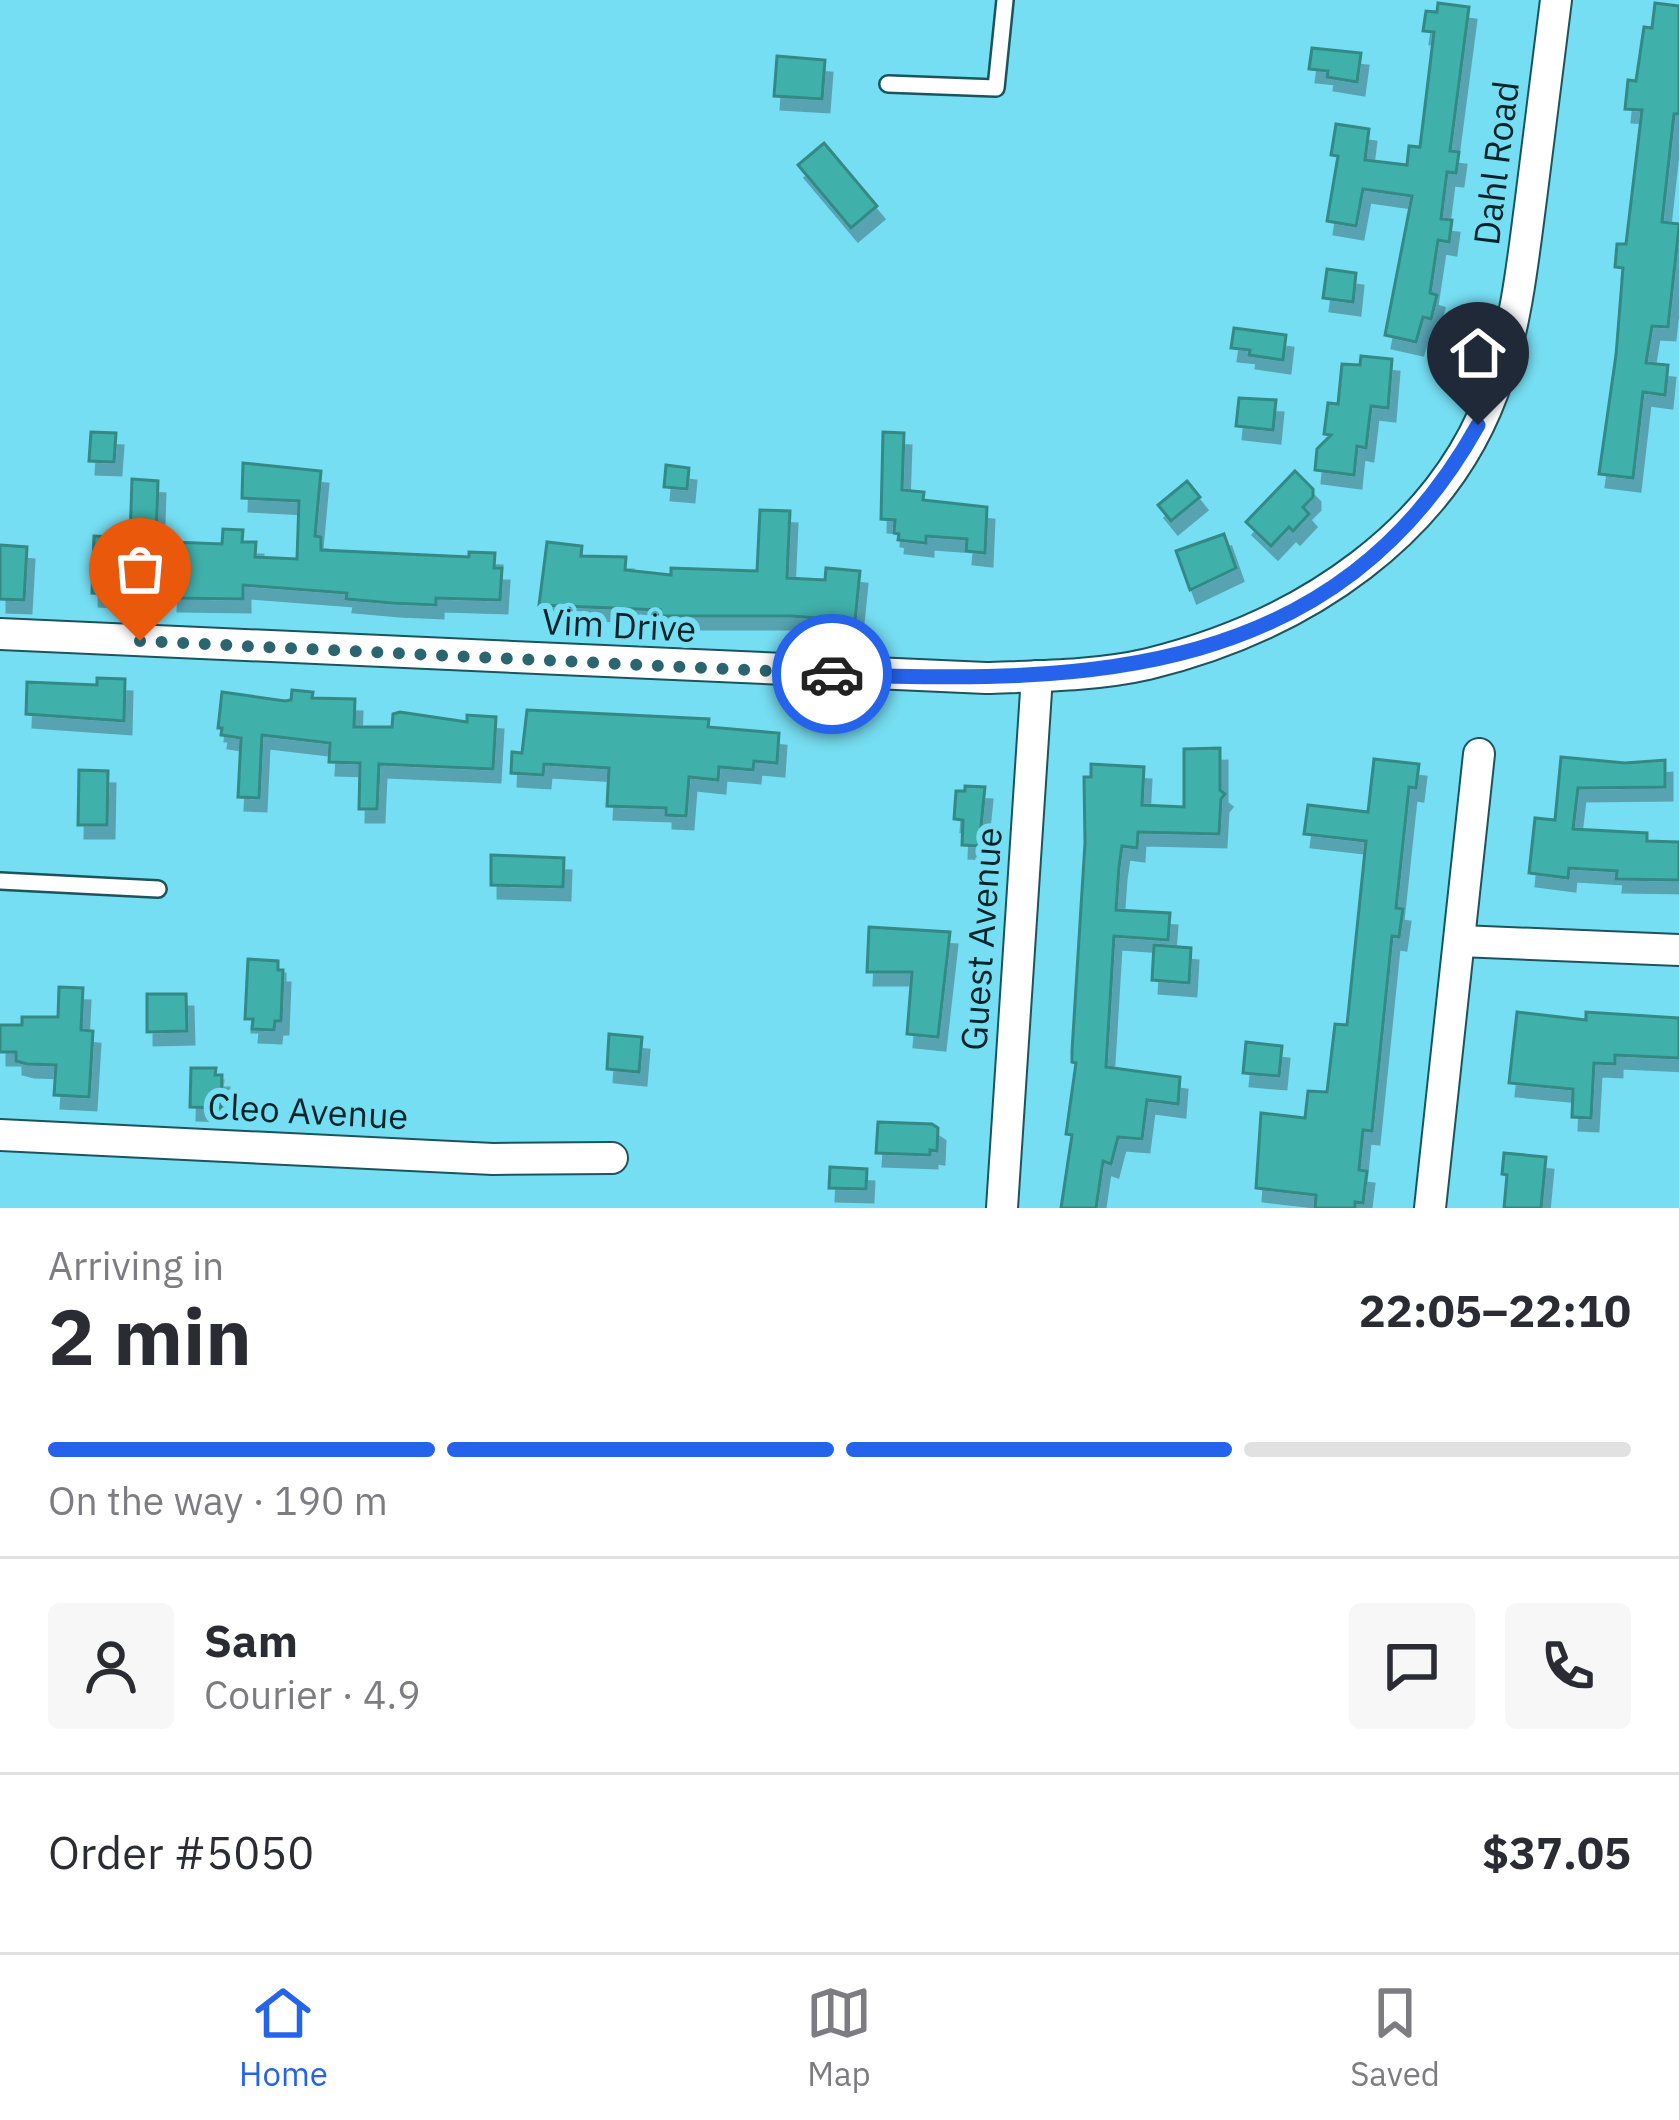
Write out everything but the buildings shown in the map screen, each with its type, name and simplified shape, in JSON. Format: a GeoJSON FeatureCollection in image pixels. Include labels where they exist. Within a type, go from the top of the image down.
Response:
{"type":"FeatureCollection","features":[{"type":"Feature","properties":{"kind":"street","name":"Dahl Road"},"geometry":{"type":"LineString","coordinates":[[1230,639],[1291,612],[1377,553],[1414,518],[1451,472],[1478,425],[1497,381],[1521,279],[1556,0]]}},
{"type":"Feature","properties":{"kind":"street","name":"Vim Drive"},"geometry":{"type":"LineString","coordinates":[[0,634],[888,677],[1037,676],[1144,665],[1230,639]]}},
{"type":"Feature","properties":{"kind":"street","name":"Guest Avenue"},"geometry":{"type":"LineString","coordinates":[[1002,1208],[1037,676]]}},
{"type":"Feature","properties":{"kind":"street"},"geometry":{"type":"LineString","coordinates":[[1430,1208],[1479,754]]}},
{"type":"Feature","properties":{"kind":"street"},"geometry":{"type":"LineString","coordinates":[[1460,941],[1679,950]]}},
{"type":"Feature","properties":{"kind":"street","name":"Cleo Avenue"},"geometry":{"type":"LineString","coordinates":[[0,1135],[494,1159],[612,1158]]}},
{"type":"Feature","properties":{"kind":"lane"},"geometry":{"type":"LineString","coordinates":[[888,84],[996,88],[1005,0]]}},
{"type":"Feature","properties":{"kind":"lane"},"geometry":{"type":"LineString","coordinates":[[0,881],[158,889]]}},
{"type":"Feature","properties":{"kind":"way so far"},"geometry":{"type":"LineString","coordinates":[[140,641],[832,674]]}},
{"type":"Feature","properties":{"kind":"route"},"geometry":{"type":"LineString","coordinates":[[832,674],[1064,675],[1144,665],[1214,645],[1275,621],[1332,588],[1377,553],[1414,518],[1451,472],[1478,425]]}}]}
